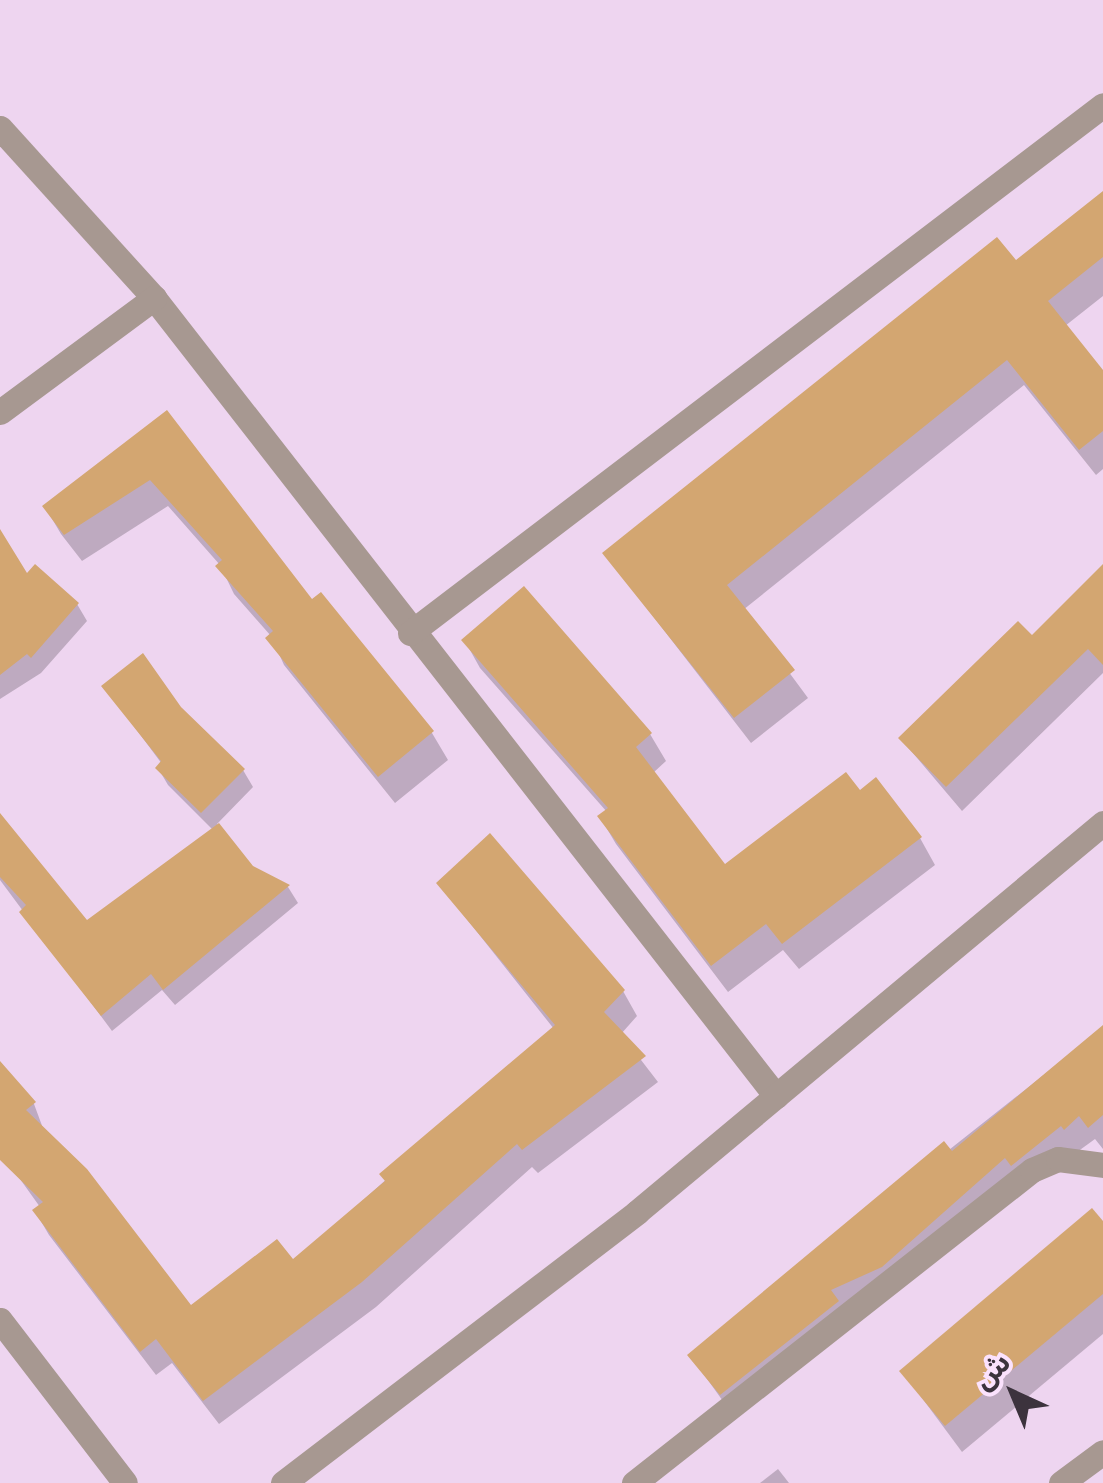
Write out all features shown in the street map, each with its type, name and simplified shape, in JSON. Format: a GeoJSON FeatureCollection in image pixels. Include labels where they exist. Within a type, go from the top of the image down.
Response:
{"type":"FeatureCollection","features":[{"type":"Feature","properties":{"kind":"street"},"geometry":{"type":"LineString","coordinates":[[410,634],[1103,106]]}},
{"type":"Feature","properties":{"kind":"street"},"geometry":{"type":"LineString","coordinates":[[0,128],[154,298],[410,634],[776,1096]]}},
{"type":"Feature","properties":{"kind":"street"},"geometry":{"type":"LineString","coordinates":[[0,412],[154,298]]}},
{"type":"Feature","properties":{"kind":"street"},"geometry":{"type":"LineString","coordinates":[[282,1483],[622,1224],[1103,823]]}},
{"type":"Feature","properties":{"kind":"street"},"geometry":{"type":"LineString","coordinates":[[634,1483],[1032,1170],[1058,1158],[1103,1165]]}},
{"type":"Feature","properties":{"kind":"street"},"geometry":{"type":"LineString","coordinates":[[5,1337],[125,1483]]}},
{"type":"Feature","properties":{"kind":"street"},"geometry":{"type":"LineString","coordinates":[[1060,1483],[1103,1452]]}},
{"type":"Feature","properties":{"kind":"building"},"geometry":{"type":"Polygon","coordinates":[[[1103,191],[1103,257],[1048,301],[1103,370],[1103,431],[1079,450],[1007,360],[727,585],[795,670],[734,718],[602,553],[997,237],[1016,260],[1103,191]]]}},
{"type":"Feature","properties":{"kind":"building"},"geometry":{"type":"Polygon","coordinates":[[[167,410],[312,599],[321,592],[434,731],[378,777],[265,638],[273,631],[215,566],[222,560],[150,480],[64,535],[42,506],[167,410]]]}},
{"type":"Feature","properties":{"kind":"building"},"geometry":{"type":"Polygon","coordinates":[[[0,529],[27,573],[35,564],[79,603],[31,658],[27,654],[0,675],[0,529]]]}},
{"type":"Feature","properties":{"kind":"building"},"geometry":{"type":"Polygon","coordinates":[[[1103,564],[1103,665],[1088,649],[946,787],[898,738],[1018,621],[1032,635],[1103,564]]]}},
{"type":"Feature","properties":{"kind":"building"},"geometry":{"type":"Polygon","coordinates":[[[524,586],[652,733],[636,747],[725,864],[846,772],[860,790],[876,777],[922,837],[782,944],[766,924],[711,966],[597,816],[608,808],[461,640],[524,586]]]}},
{"type":"Feature","properties":{"kind":"building"},"geometry":{"type":"Polygon","coordinates":[[[143,653],[181,707],[245,769],[201,813],[155,768],[161,761],[101,686],[143,653]]]}},
{"type":"Feature","properties":{"kind":"building"},"geometry":{"type":"Polygon","coordinates":[[[0,813],[87,920],[219,823],[253,866],[290,885],[163,990],[151,974],[101,1016],[19,912],[26,905],[0,877],[0,813]]]}},
{"type":"Feature","properties":{"kind":"building"},"geometry":{"type":"Polygon","coordinates":[[[490,833],[625,990],[604,1012],[646,1056],[522,1150],[517,1144],[362,1282],[203,1401],[156,1339],[140,1352],[32,1210],[43,1202],[0,1160],[0,1061],[36,1102],[26,1110],[87,1169],[191,1305],[277,1239],[293,1259],[385,1181],[379,1174],[555,1025],[436,883],[490,833]]]}},
{"type":"Feature","properties":{"kind":"building"},"geometry":{"type":"Polygon","coordinates":[[[1103,1025],[1103,1115],[1088,1128],[1079,1116],[1011,1166],[1005,1158],[882,1267],[831,1290],[839,1301],[720,1395],[687,1355],[944,1141],[952,1151],[1103,1025]]]}},
{"type":"Feature","properties":{"kind":"building"},"geometry":{"type":"Polygon","coordinates":[[[1092,1208],[1103,1221],[1103,1294],[945,1426],[899,1371],[1092,1208]]]}}]}
